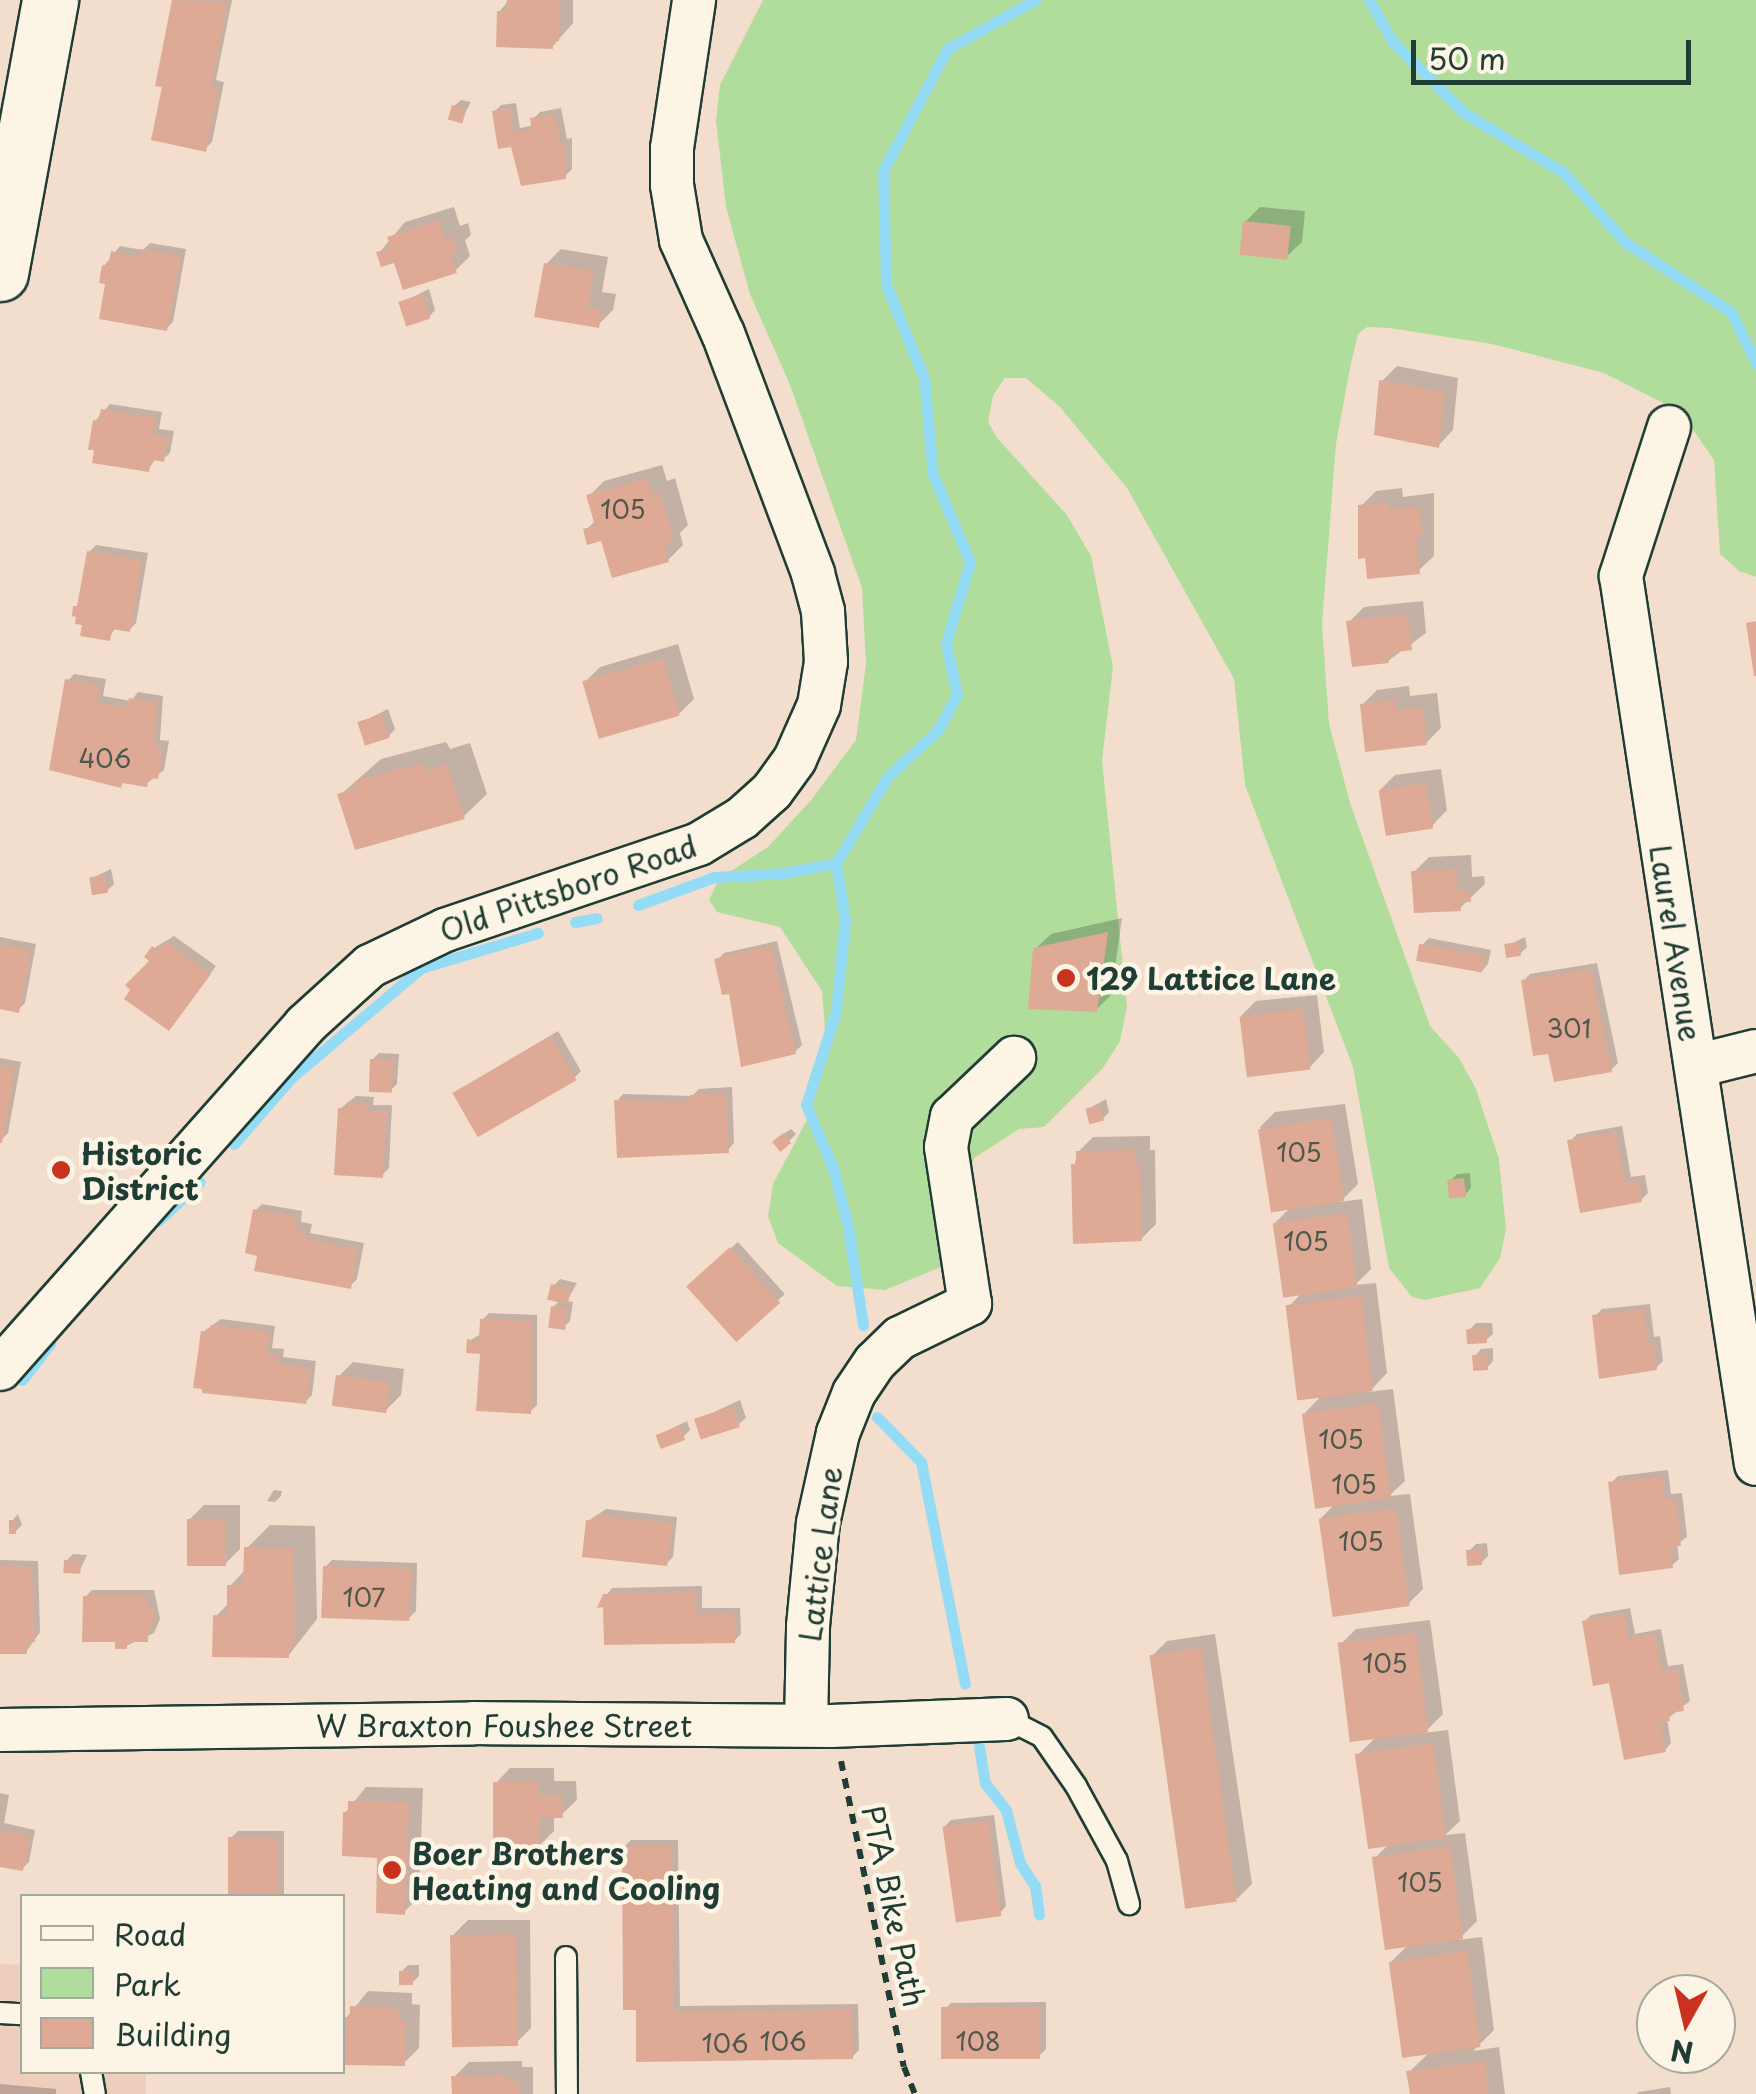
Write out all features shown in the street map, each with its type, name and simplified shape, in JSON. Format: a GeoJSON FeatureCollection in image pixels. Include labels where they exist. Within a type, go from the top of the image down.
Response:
{"type":"FeatureCollection","features":[{"type":"Feature","properties":{"kind":"main road"},"geometry":{"type":"LineString","coordinates":[[0,273],[50,0]]}},
{"type":"Feature","properties":{"kind":"street","name":"Old Pittsboro Road"},"geometry":{"type":"LineString","coordinates":[[0,1369],[305,1025],[370,966],[445,930],[699,844],[742,818],[772,791],[795,760],[818,705],[826,662],[822,612],[813,573],[723,334],[680,240],[672,186],[672,148],[694,0]]}},
{"type":"Feature","properties":{"kind":"street","name":"Laurel Avenue"},"geometry":{"type":"LineString","coordinates":[[1669,427],[1621,576],[1756,1464]]}},
{"type":"Feature","properties":{"kind":"street"},"geometry":{"type":"LineString","coordinates":[[1696,1066],[1756,1051]]}},
{"type":"Feature","properties":{"kind":"street","name":"Lattice Lane"},"geometry":{"type":"LineString","coordinates":[[819,1726],[808,1626],[818,1522],[838,1433],[854,1393],[888,1350],[928,1322],[970,1304],[946,1147],[952,1117],[1014,1058]]}},
{"type":"Feature","properties":{"kind":"street","name":"W Braxton Foushee Street"},"geometry":{"type":"LineString","coordinates":[[0,1730],[819,1726],[1007,1719]]}},
{"type":"Feature","properties":{"kind":"lane"},"geometry":{"type":"LineString","coordinates":[[1007,1719],[1042,1736],[1076,1786],[1117,1862],[1130,1904]]}},
{"type":"Feature","properties":{"kind":"lane"},"geometry":{"type":"LineString","coordinates":[[566,1957],[567,2094]]}},
{"type":"Feature","properties":{"kind":"path","name":"PTA Bike Path"},"geometry":{"type":"LineString","coordinates":[[819,1726],[904,2066],[915,2094]]}},
{"type":"Feature","properties":{"kind":"shaded area"},"geometry":{"type":"Polygon","coordinates":[[[0,1964],[20,1965],[20,2074],[146,2074],[146,2094],[0,2094],[0,1964]]]}},
{"type":"Feature","properties":{"kind":"green space"},"geometry":{"type":"Polygon","coordinates":[[[763,0],[1756,0],[1756,577],[1739,571],[1720,554],[1714,460],[1681,412],[1604,373],[1492,344],[1389,328],[1367,327],[1358,334],[1350,368],[1336,444],[1322,624],[1329,724],[1351,806],[1430,1026],[1459,1058],[1476,1089],[1499,1159],[1506,1229],[1500,1258],[1480,1288],[1425,1300],[1412,1297],[1389,1268],[1353,1067],[1245,785],[1234,679],[1127,488],[1059,406],[1026,378],[1005,378],[993,396],[988,422],[998,439],[1067,515],[1091,556],[1113,667],[1102,761],[1127,1007],[1120,1041],[1103,1068],[1044,1127],[1019,1129],[974,1158],[946,1265],[885,1290],[837,1286],[778,1243],[768,1216],[773,1184],[810,1114],[821,1075],[826,1041],[822,991],[780,927],[717,912],[709,900],[719,879],[768,847],[812,799],[856,740],[866,664],[862,588],[790,385],[750,294],[726,207],[716,121],[720,85],[763,0]]]}},
{"type":"Feature","properties":{"kind":"building"},"geometry":{"type":"Polygon","coordinates":[[[172,0],[228,2],[211,87],[219,89],[206,152],[151,140],[162,87],[155,86],[172,0]]]}},
{"type":"Feature","properties":{"kind":"building"},"geometry":{"type":"Polygon","coordinates":[[[507,0],[560,0],[559,41],[553,41],[553,49],[496,47],[497,11],[506,11],[507,0]]]}},
{"type":"Feature","properties":{"kind":"building"},"geometry":{"type":"Polygon","coordinates":[[[452,105],[466,109],[462,124],[448,119],[452,105]]]}},
{"type":"Feature","properties":{"kind":"building"},"geometry":{"type":"Polygon","coordinates":[[[510,108],[514,133],[532,130],[530,118],[555,114],[560,145],[566,144],[566,179],[521,186],[511,147],[498,149],[492,111],[510,108]]]}},
{"type":"Feature","properties":{"kind":"building"},"geometry":{"type":"Polygon","coordinates":[[[439,220],[445,239],[453,236],[457,252],[450,254],[457,273],[403,290],[394,263],[381,267],[376,252],[391,248],[387,237],[439,220]]]}},
{"type":"Feature","properties":{"kind":"building"},"geometry":{"type":"Polygon","coordinates":[[[1243,221],[1291,226],[1287,260],[1239,255],[1243,221]]]}},
{"type":"Feature","properties":{"kind":"building"},"geometry":{"type":"Polygon","coordinates":[[[141,249],[181,256],[167,331],[99,319],[105,284],[99,283],[102,265],[108,266],[111,251],[140,257],[141,249]]]}},
{"type":"Feature","properties":{"kind":"building"},"geometry":{"type":"Polygon","coordinates":[[[544,263],[594,271],[588,307],[602,309],[599,328],[534,317],[544,263]]]}},
{"type":"Feature","properties":{"kind":"building"},"geometry":{"type":"Polygon","coordinates":[[[422,294],[430,319],[406,326],[398,302],[422,294]]]}},
{"type":"Feature","properties":{"kind":"building"},"geometry":{"type":"Polygon","coordinates":[[[1379,380],[1445,392],[1439,448],[1374,435],[1379,380]]]}},
{"type":"Feature","properties":{"kind":"building"},"geometry":{"type":"Polygon","coordinates":[[[101,409],[156,418],[153,435],[168,438],[164,462],[151,460],[149,472],[92,463],[94,450],[88,450],[93,420],[98,421],[101,409]]]}},
{"type":"Feature","properties":{"kind":"building"},"geometry":{"type":"Polygon","coordinates":[[[647,478],[652,494],[660,492],[674,542],[664,545],[669,562],[612,578],[601,541],[587,545],[583,529],[595,526],[586,495],[647,478]]]}},
{"type":"Feature","properties":{"kind":"building"},"geometry":{"type":"Polygon","coordinates":[[[1388,502],[1389,510],[1419,507],[1423,536],[1416,537],[1420,574],[1367,579],[1365,558],[1358,559],[1358,505],[1388,502]]]}},
{"type":"Feature","properties":{"kind":"building"},"geometry":{"type":"Polygon","coordinates":[[[87,551],[142,560],[130,632],[112,629],[110,641],[80,636],[82,625],[75,624],[76,617],[72,616],[87,551]]]}},
{"type":"Feature","properties":{"kind":"building"},"geometry":{"type":"Polygon","coordinates":[[[1408,614],[1412,650],[1388,653],[1389,663],[1352,667],[1346,621],[1408,614]]]}},
{"type":"Feature","properties":{"kind":"building"},"geometry":{"type":"Polygon","coordinates":[[[1756,621],[1756,676],[1754,676],[1746,623],[1756,621]]]}},
{"type":"Feature","properties":{"kind":"building"},"geometry":{"type":"Polygon","coordinates":[[[663,658],[680,716],[599,739],[582,681],[663,658]]]}},
{"type":"Feature","properties":{"kind":"building"},"geometry":{"type":"Polygon","coordinates":[[[65,679],[100,685],[97,703],[127,707],[129,698],[157,702],[154,746],[163,748],[158,779],[149,778],[147,787],[122,783],[121,788],[49,770],[65,679]]]}},
{"type":"Feature","properties":{"kind":"building"},"geometry":{"type":"Polygon","coordinates":[[[1395,700],[1396,710],[1423,707],[1427,745],[1365,752],[1360,704],[1395,700]]]}},
{"type":"Feature","properties":{"kind":"building"},"geometry":{"type":"Polygon","coordinates":[[[382,714],[390,738],[365,746],[357,722],[382,714]]]}},
{"type":"Feature","properties":{"kind":"building"},"geometry":{"type":"Polygon","coordinates":[[[423,763],[426,771],[447,764],[465,819],[355,850],[337,794],[357,788],[355,781],[423,763]]]}},
{"type":"Feature","properties":{"kind":"building"},"geometry":{"type":"Polygon","coordinates":[[[1426,783],[1433,828],[1386,836],[1379,791],[1426,783]]]}},
{"type":"Feature","properties":{"kind":"building"},"geometry":{"type":"Polygon","coordinates":[[[1457,869],[1458,891],[1470,890],[1471,902],[1460,902],[1461,911],[1414,913],[1411,871],[1457,869]]]}},
{"type":"Feature","properties":{"kind":"building"},"geometry":{"type":"Polygon","coordinates":[[[105,875],[108,893],[92,895],[89,878],[105,875]]]}},
{"type":"Feature","properties":{"kind":"building","name":"129 Lattice Lane"},"geometry":{"type":"Polygon","coordinates":[[[1108,932],[1097,1012],[1028,1009],[1033,948],[1108,932]]]}},
{"type":"Feature","properties":{"kind":"building"},"geometry":{"type":"Polygon","coordinates":[[[165,941],[211,974],[169,1031],[124,999],[130,990],[125,985],[149,961],[144,957],[152,946],[158,951],[165,941]]]}},
{"type":"Feature","properties":{"kind":"building"},"geometry":{"type":"Polygon","coordinates":[[[1519,942],[1521,956],[1506,958],[1504,944],[1519,942]]]}},
{"type":"Feature","properties":{"kind":"building"},"geometry":{"type":"Polygon","coordinates":[[[1419,944],[1485,956],[1482,972],[1416,961],[1419,944]]]}},
{"type":"Feature","properties":{"kind":"building"},"geometry":{"type":"Polygon","coordinates":[[[0,945],[31,950],[19,1013],[0,1009],[0,945]]]}},
{"type":"Feature","properties":{"kind":"building"},"geometry":{"type":"Polygon","coordinates":[[[771,946],[796,1054],[741,1067],[729,994],[722,995],[714,959],[771,946]]]}},
{"type":"Feature","properties":{"kind":"building"},"geometry":{"type":"Polygon","coordinates":[[[1591,969],[1612,1072],[1554,1082],[1548,1054],[1533,1056],[1521,980],[1591,969]]]}},
{"type":"Feature","properties":{"kind":"building"},"geometry":{"type":"Polygon","coordinates":[[[1303,1009],[1310,1070],[1247,1077],[1239,1017],[1303,1009]]]}},
{"type":"Feature","properties":{"kind":"building"},"geometry":{"type":"Polygon","coordinates":[[[551,1036],[576,1080],[478,1137],[452,1093],[551,1036]]]}},
{"type":"Feature","properties":{"kind":"building"},"geometry":{"type":"Polygon","coordinates":[[[370,1059],[393,1060],[392,1093],[369,1092],[370,1059]]]}},
{"type":"Feature","properties":{"kind":"building"},"geometry":{"type":"Polygon","coordinates":[[[0,1065],[15,1068],[2,1143],[0,1143],[0,1065]]]}},
{"type":"Feature","properties":{"kind":"building"},"geometry":{"type":"Polygon","coordinates":[[[726,1093],[729,1153],[617,1158],[614,1100],[690,1102],[690,1095],[726,1093]]]}},
{"type":"Feature","properties":{"kind":"building"},"geometry":{"type":"Polygon","coordinates":[[[347,1102],[368,1103],[368,1111],[387,1111],[383,1178],[334,1175],[338,1108],[347,1108],[347,1102]]]}},
{"type":"Feature","properties":{"kind":"building"},"geometry":{"type":"Polygon","coordinates":[[[1100,1105],[1104,1121],[1089,1124],[1085,1109],[1100,1105]]]}},
{"type":"Feature","properties":{"kind":"building"},"geometry":{"type":"Polygon","coordinates":[[[1331,1118],[1344,1201],[1271,1213],[1258,1130],[1331,1118]]]}},
{"type":"Feature","properties":{"kind":"building"},"geometry":{"type":"Polygon","coordinates":[[[1616,1132],[1625,1183],[1638,1180],[1642,1202],[1580,1213],[1567,1140],[1616,1132]]]}},
{"type":"Feature","properties":{"kind":"building"},"geometry":{"type":"Polygon","coordinates":[[[783,1133],[791,1143],[780,1152],[772,1142],[783,1133]]]}},
{"type":"Feature","properties":{"kind":"building"},"geometry":{"type":"Polygon","coordinates":[[[1136,1150],[1136,1164],[1140,1164],[1142,1241],[1073,1244],[1071,1164],[1076,1164],[1076,1151],[1136,1150]]]}},
{"type":"Feature","properties":{"kind":"building"},"geometry":{"type":"Polygon","coordinates":[[[1464,1178],[1466,1197],[1449,1199],[1447,1180],[1464,1178]]]}},
{"type":"Feature","properties":{"kind":"building"},"geometry":{"type":"Polygon","coordinates":[[[253,1209],[297,1217],[295,1229],[306,1231],[305,1239],[358,1249],[351,1289],[254,1271],[257,1256],[245,1253],[253,1209]]]}},
{"type":"Feature","properties":{"kind":"building"},"geometry":{"type":"Polygon","coordinates":[[[1347,1213],[1357,1287],[1283,1298],[1273,1223],[1347,1213]]]}},
{"type":"Feature","properties":{"kind":"building"},"geometry":{"type":"Polygon","coordinates":[[[730,1247],[780,1303],[736,1342],[686,1286],[730,1247]]]}},
{"type":"Feature","properties":{"kind":"building"},"geometry":{"type":"Polygon","coordinates":[[[551,1284],[571,1289],[568,1305],[547,1300],[551,1284]]]}},
{"type":"Feature","properties":{"kind":"building"},"geometry":{"type":"Polygon","coordinates":[[[1361,1296],[1373,1391],[1297,1401],[1286,1305],[1361,1296]]]}},
{"type":"Feature","properties":{"kind":"building"},"geometry":{"type":"Polygon","coordinates":[[[551,1306],[568,1308],[565,1330],[548,1328],[551,1306]]]}},
{"type":"Feature","properties":{"kind":"building"},"geometry":{"type":"Polygon","coordinates":[[[1644,1309],[1648,1343],[1654,1342],[1657,1370],[1599,1379],[1592,1315],[1644,1309]]]}},
{"type":"Feature","properties":{"kind":"building"},"geometry":{"type":"Polygon","coordinates":[[[480,1319],[531,1321],[531,1414],[476,1411],[480,1354],[466,1353],[467,1339],[479,1341],[480,1319]]]}},
{"type":"Feature","properties":{"kind":"building"},"geometry":{"type":"Polygon","coordinates":[[[211,1325],[270,1332],[267,1354],[278,1355],[277,1363],[311,1368],[306,1404],[202,1393],[202,1389],[193,1388],[201,1331],[210,1332],[211,1325]]]}},
{"type":"Feature","properties":{"kind":"building"},"geometry":{"type":"Polygon","coordinates":[[[1486,1328],[1487,1343],[1467,1344],[1466,1329],[1486,1328]]]}},
{"type":"Feature","properties":{"kind":"building"},"geometry":{"type":"Polygon","coordinates":[[[1487,1354],[1488,1370],[1473,1371],[1472,1355],[1487,1354]]]}},
{"type":"Feature","properties":{"kind":"building"},"geometry":{"type":"Polygon","coordinates":[[[336,1375],[390,1383],[386,1413],[332,1406],[336,1375]]]}},
{"type":"Feature","properties":{"kind":"building"},"geometry":{"type":"Polygon","coordinates":[[[1378,1403],[1391,1498],[1315,1509],[1302,1414],[1378,1403]]]}},
{"type":"Feature","properties":{"kind":"building"},"geometry":{"type":"Polygon","coordinates":[[[733,1406],[740,1427],[701,1440],[694,1419],[733,1406]]]}},
{"type":"Feature","properties":{"kind":"building"},"geometry":{"type":"Polygon","coordinates":[[[680,1426],[685,1440],[661,1449],[656,1435],[680,1426]]]}},
{"type":"Feature","properties":{"kind":"building"},"geometry":{"type":"Polygon","coordinates":[[[1662,1476],[1665,1500],[1676,1498],[1681,1546],[1671,1547],[1673,1568],[1619,1575],[1608,1482],[1662,1476]]]}},
{"type":"Feature","properties":{"kind":"building"},"geometry":{"type":"Polygon","coordinates":[[[1396,1508],[1410,1606],[1333,1617],[1319,1519],[1396,1508]]]}},
{"type":"Feature","properties":{"kind":"building"},"geometry":{"type":"Polygon","coordinates":[[[596,1515],[672,1523],[667,1566],[582,1557],[586,1520],[596,1521],[596,1515]]]}},
{"type":"Feature","properties":{"kind":"building"},"geometry":{"type":"Polygon","coordinates":[[[187,1519],[226,1519],[226,1566],[187,1566],[187,1519]]]}},
{"type":"Feature","properties":{"kind":"building"},"geometry":{"type":"Polygon","coordinates":[[[9,1520],[16,1520],[16,1534],[9,1534],[9,1520]]]}},
{"type":"Feature","properties":{"kind":"building"},"geometry":{"type":"Polygon","coordinates":[[[244,1547],[293,1548],[296,1645],[289,1645],[289,1658],[212,1657],[213,1615],[227,1616],[227,1585],[243,1585],[244,1547]]]}},
{"type":"Feature","properties":{"kind":"building"},"geometry":{"type":"Polygon","coordinates":[[[1481,1549],[1482,1565],[1467,1566],[1466,1550],[1481,1549]]]}},
{"type":"Feature","properties":{"kind":"building"},"geometry":{"type":"Polygon","coordinates":[[[64,1560],[81,1561],[80,1574],[63,1573],[64,1560]]]}},
{"type":"Feature","properties":{"kind":"building"},"geometry":{"type":"Polygon","coordinates":[[[0,1566],[32,1567],[35,1642],[27,1642],[27,1654],[0,1654],[0,1566]]]}},
{"type":"Feature","properties":{"kind":"building"},"geometry":{"type":"Polygon","coordinates":[[[323,1566],[411,1569],[409,1621],[321,1618],[323,1566]]]}},
{"type":"Feature","properties":{"kind":"building"},"geometry":{"type":"Polygon","coordinates":[[[696,1592],[696,1614],[735,1613],[735,1643],[604,1645],[603,1607],[597,1608],[603,1594],[696,1592]]]}},
{"type":"Feature","properties":{"kind":"building"},"geometry":{"type":"Polygon","coordinates":[[[83,1596],[148,1596],[148,1608],[154,1608],[154,1629],[148,1628],[148,1642],[127,1642],[127,1649],[115,1649],[115,1642],[82,1642],[83,1596]]]}},
{"type":"Feature","properties":{"kind":"building"},"geometry":{"type":"Polygon","coordinates":[[[1624,1613],[1628,1639],[1655,1634],[1662,1672],[1677,1669],[1684,1711],[1669,1713],[1670,1721],[1660,1723],[1666,1752],[1624,1760],[1609,1683],[1593,1686],[1582,1621],[1624,1613]]]}},
{"type":"Feature","properties":{"kind":"building"},"geometry":{"type":"Polygon","coordinates":[[[1416,1633],[1428,1732],[1350,1742],[1338,1643],[1416,1633]]]}},
{"type":"Feature","properties":{"kind":"building"},"geometry":{"type":"Polygon","coordinates":[[[1201,1648],[1237,1902],[1185,1909],[1150,1655],[1201,1648]]]}},
{"type":"Feature","properties":{"kind":"building"},"geometry":{"type":"Polygon","coordinates":[[[1433,1743],[1446,1838],[1368,1849],[1355,1754],[1433,1743]]]}},
{"type":"Feature","properties":{"kind":"building"},"geometry":{"type":"Polygon","coordinates":[[[493,1782],[540,1782],[540,1795],[562,1795],[563,1818],[540,1818],[540,1849],[493,1849],[493,1782]]]}},
{"type":"Feature","properties":{"kind":"building","name":"Boer Brothers Heating and Cooling"},"geometry":{"type":"Polygon","coordinates":[[[348,1801],[409,1803],[405,1915],[376,1913],[377,1858],[342,1856],[343,1812],[348,1812],[348,1801]]]}},
{"type":"Feature","properties":{"kind":"building"},"geometry":{"type":"Polygon","coordinates":[[[988,1820],[1001,1916],[956,1922],[942,1826],[988,1820]]]}},
{"type":"Feature","properties":{"kind":"building"},"geometry":{"type":"Polygon","coordinates":[[[0,1830],[30,1836],[23,1871],[0,1867],[0,1830]]]}},
{"type":"Feature","properties":{"kind":"building"},"geometry":{"type":"Polygon","coordinates":[[[228,1837],[278,1837],[278,1894],[228,1894],[228,1837]]]}},
{"type":"Feature","properties":{"kind":"building"},"geometry":{"type":"Polygon","coordinates":[[[622,1846],[672,1846],[674,2012],[852,2010],[853,2059],[636,2062],[636,2010],[623,2010],[622,1846]]]}},
{"type":"Feature","properties":{"kind":"building"},"geometry":{"type":"Polygon","coordinates":[[[1450,1846],[1463,1939],[1385,1950],[1372,1857],[1450,1846]]]}},
{"type":"Feature","properties":{"kind":"building"},"geometry":{"type":"Polygon","coordinates":[[[516,1934],[518,2046],[452,2047],[450,1935],[516,1934]]]}},
{"type":"Feature","properties":{"kind":"building"},"geometry":{"type":"Polygon","coordinates":[[[1467,1951],[1480,2047],[1402,2058],[1389,1962],[1467,1951]]]}},
{"type":"Feature","properties":{"kind":"building"},"geometry":{"type":"Polygon","coordinates":[[[399,1971],[413,1971],[413,1985],[399,1985],[399,1971]]]}},
{"type":"Feature","properties":{"kind":"building"},"geometry":{"type":"Polygon","coordinates":[[[350,2006],[398,2007],[398,2019],[406,2019],[405,2066],[345,2065],[345,2017],[350,2017],[350,2006]]]}},
{"type":"Feature","properties":{"kind":"building"},"geometry":{"type":"Polygon","coordinates":[[[941,2007],[1040,2007],[1040,2059],[941,2059],[941,2007]]]}},
{"type":"Feature","properties":{"kind":"building"},"geometry":{"type":"Polygon","coordinates":[[[1485,2061],[1489,2094],[1410,2094],[1406,2071],[1485,2061]]]}},
{"type":"Feature","properties":{"kind":"building"},"geometry":{"type":"Polygon","coordinates":[[[508,2075],[508,2081],[518,2081],[519,2094],[452,2094],[451,2076],[508,2075]]]}},
{"type":"Feature","properties":{"kind":"waterway"},"geometry":{"type":"LineString","coordinates":[[863,1325],[848,1227],[833,1168],[806,1105],[836,1011],[845,920],[836,863],[888,776],[938,730],[957,695],[946,643],[970,562],[933,475],[924,378],[886,285],[883,171],[947,49],[1035,0]]}},
{"type":"Feature","properties":{"kind":"waterway"},"geometry":{"type":"LineString","coordinates":[[1369,0],[1393,42],[1464,113],[1563,172],[1625,242],[1731,312],[1756,363]]}},
{"type":"Feature","properties":{"kind":"waterway"},"geometry":{"type":"LineString","coordinates":[[638,905],[714,877],[784,873],[836,863]]}},
{"type":"Feature","properties":{"kind":"waterway"},"geometry":{"type":"LineString","coordinates":[[575,922],[597,918]]}},
{"type":"Feature","properties":{"kind":"waterway"},"geometry":{"type":"LineString","coordinates":[[234,1144],[291,1078],[421,968],[538,933]]}},
{"type":"Feature","properties":{"kind":"waterway"},"geometry":{"type":"LineString","coordinates":[[158,1221],[200,1182]]}},
{"type":"Feature","properties":{"kind":"waterway"},"geometry":{"type":"LineString","coordinates":[[22,1380],[50,1344]]}},
{"type":"Feature","properties":{"kind":"waterway"},"geometry":{"type":"LineString","coordinates":[[877,1417],[921,1462],[965,1684]]}},
{"type":"Feature","properties":{"kind":"waterway"},"geometry":{"type":"LineString","coordinates":[[979,1746],[985,1783],[1006,1810],[1020,1863],[1035,1886],[1039,1915]]}},
{"type":"Feature","properties":{"kind":"place","name":"129 Lattice Lane"},"geometry":{"type":"Point","coordinates":[1066,978]}},
{"type":"Feature","properties":{"kind":"place","name":"Historic District"},"geometry":{"type":"Point","coordinates":[61,1170]}},
{"type":"Feature","properties":{"kind":"place","name":"Boer Brothers Heating and Cooling"},"geometry":{"type":"Point","coordinates":[392,1870]}}]}
